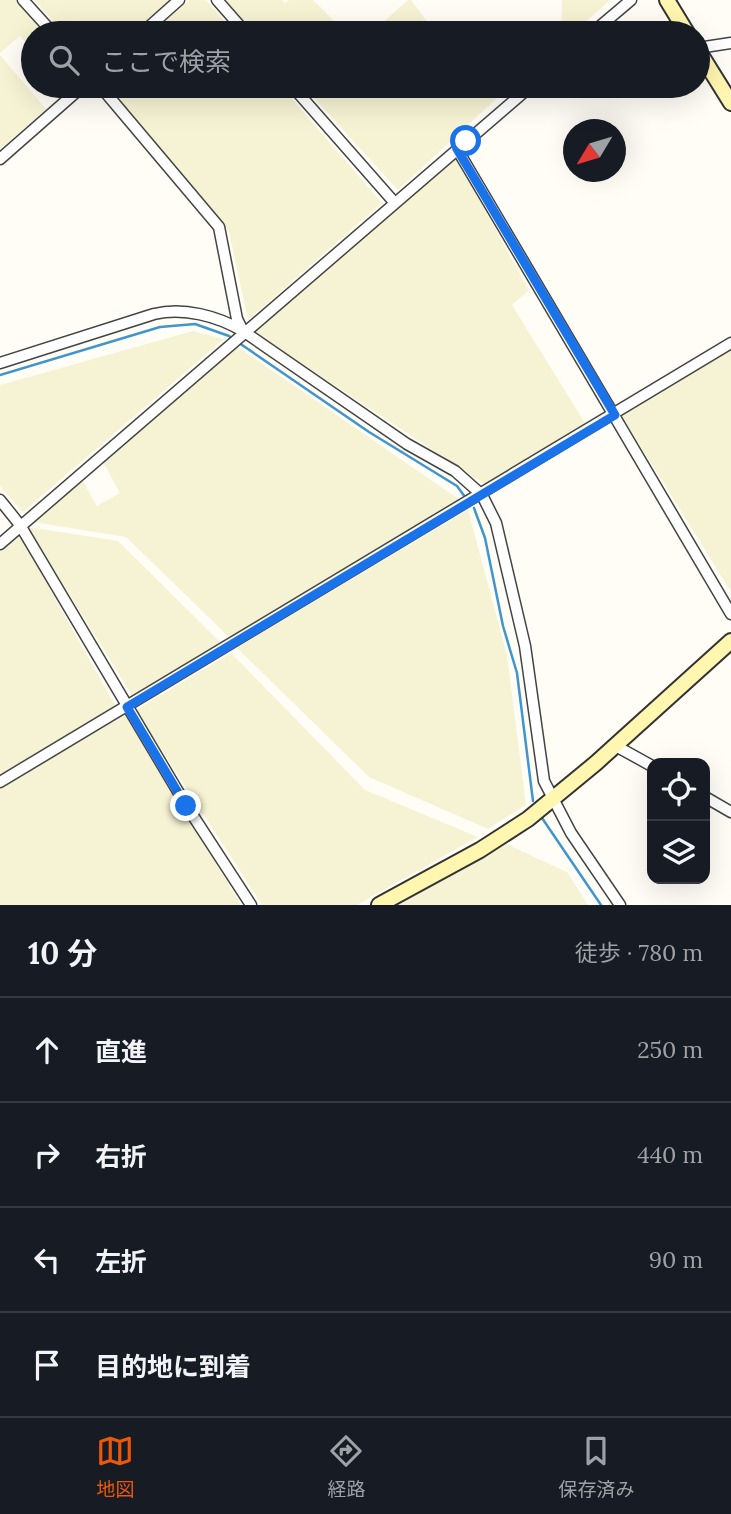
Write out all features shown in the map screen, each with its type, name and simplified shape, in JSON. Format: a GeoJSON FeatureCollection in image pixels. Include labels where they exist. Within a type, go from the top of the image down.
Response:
{"type":"FeatureCollection","features":[{"type":"Feature","properties":{"kind":"street"},"geometry":{"type":"LineString","coordinates":[[23,0],[42,21]]}},
{"type":"Feature","properties":{"kind":"street"},"geometry":{"type":"LineString","coordinates":[[156,21],[180,0]]}},
{"type":"Feature","properties":{"kind":"street"},"geometry":{"type":"LineString","coordinates":[[217,0],[235,21]]}},
{"type":"Feature","properties":{"kind":"street"},"geometry":{"type":"LineString","coordinates":[[606,21],[631,0]]}},
{"type":"Feature","properties":{"kind":"street"},"geometry":{"type":"LineString","coordinates":[[667,0],[680,21]]}},
{"type":"Feature","properties":{"kind":"street"},"geometry":{"type":"LineString","coordinates":[[710,47],[731,43]]}},
{"type":"Feature","properties":{"kind":"street"},"geometry":{"type":"LineString","coordinates":[[710,69],[731,103]]}},
{"type":"Feature","properties":{"kind":"street"},"geometry":{"type":"LineString","coordinates":[[0,159],[69,98]]}},
{"type":"Feature","properties":{"kind":"street"},"geometry":{"type":"LineString","coordinates":[[110,98],[219,227],[237,318],[243,331]]}},
{"type":"Feature","properties":{"kind":"street"},"geometry":{"type":"LineString","coordinates":[[303,98],[394,202]]}},
{"type":"Feature","properties":{"kind":"street"},"geometry":{"type":"LineString","coordinates":[[0,544],[243,331],[517,98]]}},
{"type":"Feature","properties":{"kind":"street"},"geometry":{"type":"LineString","coordinates":[[457,149],[731,614]]}},
{"type":"Feature","properties":{"kind":"street"},"geometry":{"type":"LineString","coordinates":[[0,363],[164,312],[196,314],[231,324],[243,331],[407,444],[455,471],[482,495],[496,523],[525,646],[544,781],[571,833],[620,905]]}},
{"type":"Feature","properties":{"kind":"street"},"geometry":{"type":"LineString","coordinates":[[0,782],[482,495],[731,343]]}},
{"type":"Feature","properties":{"kind":"street"},"geometry":{"type":"LineString","coordinates":[[0,500],[20,525],[186,806],[251,905]]}},
{"type":"Feature","properties":{"kind":"street"},"geometry":{"type":"LineString","coordinates":[[379,905],[480,849],[554,799],[731,642]]}},
{"type":"Feature","properties":{"kind":"street"},"geometry":{"type":"LineString","coordinates":[[614,745],[647,763]]}},
{"type":"Feature","properties":{"kind":"street"},"geometry":{"type":"LineString","coordinates":[[710,800],[731,812]]}},
{"type":"Feature","properties":{"kind":"shaded area"},"geometry":{"type":"Polygon","coordinates":[[[0,0],[16,0],[34,21],[21,21],[21,37],[0,53],[0,0]]]}},
{"type":"Feature","properties":{"kind":"shaded area"},"geometry":{"type":"Polygon","coordinates":[[[34,0],[171,0],[147,21],[53,21],[34,0]]]}},
{"type":"Feature","properties":{"kind":"shaded area"},"geometry":{"type":"Polygon","coordinates":[[[189,0],[206,0],[224,21],[165,21],[189,0]]]}},
{"type":"Feature","properties":{"kind":"shaded area"},"geometry":{"type":"Polygon","coordinates":[[[225,0],[282,0],[285,3],[289,0],[313,0],[334,21],[244,21],[225,0]]]}},
{"type":"Feature","properties":{"kind":"shaded area"},"geometry":{"type":"Polygon","coordinates":[[[411,0],[427,21],[384,21],[411,0]]]}},
{"type":"Feature","properties":{"kind":"shaded area"},"geometry":{"type":"Polygon","coordinates":[[[562,0],[610,0],[586,21],[561,21],[562,0]]]}},
{"type":"Feature","properties":{"kind":"shaded area"},"geometry":{"type":"Polygon","coordinates":[[[0,55],[21,80],[21,98],[37,98],[46,109],[0,149],[0,55]]]}},
{"type":"Feature","properties":{"kind":"shaded area"},"geometry":{"type":"Polygon","coordinates":[[[118,98],[291,98],[382,203],[248,320],[229,232],[118,98]]]}},
{"type":"Feature","properties":{"kind":"shaded area"},"geometry":{"type":"Polygon","coordinates":[[[314,98],[497,98],[398,190],[314,98]]]}},
{"type":"Feature","properties":{"kind":"shaded area"},"geometry":{"type":"Polygon","coordinates":[[[456,158],[529,290],[512,305],[585,423],[486,485],[252,331],[456,158]]]}},
{"type":"Feature","properties":{"kind":"shaded area"},"geometry":{"type":"Polygon","coordinates":[[[193,331],[224,339],[23,512],[0,486],[0,385],[193,331]]]}},
{"type":"Feature","properties":{"kind":"shaded area"},"geometry":{"type":"Polygon","coordinates":[[[235,345],[460,500],[230,638],[126,537],[33,522],[81,478],[97,506],[120,493],[103,462],[235,345]]]}},
{"type":"Feature","properties":{"kind":"shaded area"},"geometry":{"type":"Polygon","coordinates":[[[731,350],[731,592],[622,416],[731,350]]]}},
{"type":"Feature","properties":{"kind":"shaded area"},"geometry":{"type":"Polygon","coordinates":[[[468,510],[507,655],[526,805],[488,829],[369,777],[237,648],[468,510]]]}},
{"type":"Feature","properties":{"kind":"shaded area"},"geometry":{"type":"Polygon","coordinates":[[[28,527],[118,541],[220,642],[133,697],[28,527]]]}},
{"type":"Feature","properties":{"kind":"shaded area"},"geometry":{"type":"Polygon","coordinates":[[[19,534],[116,707],[0,775],[0,551],[19,534]]]}},
{"type":"Feature","properties":{"kind":"shaded area"},"geometry":{"type":"Polygon","coordinates":[[[231,653],[365,790],[478,837],[357,905],[262,905],[136,710],[231,653]]]}},
{"type":"Feature","properties":{"kind":"shaded area"},"geometry":{"type":"Polygon","coordinates":[[[125,714],[241,905],[0,905],[0,789],[125,714]]]}},
{"type":"Feature","properties":{"kind":"shaded area"},"geometry":{"type":"Polygon","coordinates":[[[506,844],[567,872],[588,905],[395,905],[506,844]]]}},
{"type":"Feature","properties":{"kind":"waterway"},"geometry":{"type":"LineString","coordinates":[[0,375],[160,327],[195,324],[229,336],[369,432],[457,486],[465,497]]}},
{"type":"Feature","properties":{"kind":"waterway"},"geometry":{"type":"LineString","coordinates":[[474,508],[485,538],[503,626],[517,673],[533,801]]}},
{"type":"Feature","properties":{"kind":"waterway"},"geometry":{"type":"LineString","coordinates":[[542,818],[601,905]]}},
{"type":"Feature","properties":{"kind":"route"},"geometry":{"type":"LineString","coordinates":[[186,806],[127,707],[615,415],[457,149],[466,141]]}}]}
